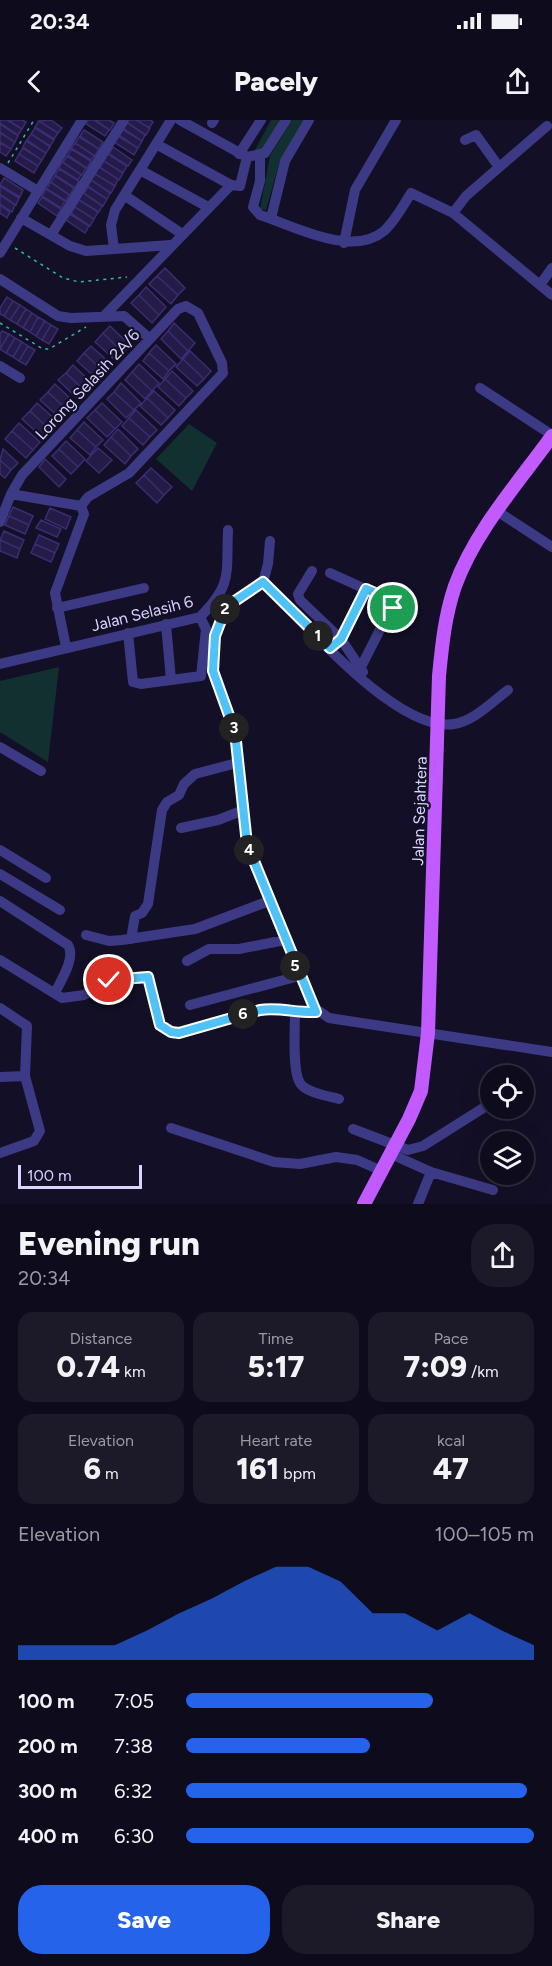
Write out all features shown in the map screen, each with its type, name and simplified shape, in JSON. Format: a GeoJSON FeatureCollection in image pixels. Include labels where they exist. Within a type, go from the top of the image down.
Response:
{"type":"FeatureCollection","features":[{"type":"Feature","properties":{"kind":"main road","name":"Jalan Sejahtera"},"geometry":{"type":"LineString","coordinates":[[364,1204],[422,1091],[428,1033],[438,726],[444,629],[451,600],[463,568],[497,511],[552,436]]}},
{"type":"Feature","properties":{"kind":"street"},"geometry":{"type":"LineString","coordinates":[[0,253],[82,120]]}},
{"type":"Feature","properties":{"kind":"street"},"geometry":{"type":"LineString","coordinates":[[51,235],[124,120]]}},
{"type":"Feature","properties":{"kind":"street"},"geometry":{"type":"LineString","coordinates":[[114,249],[111,225],[115,210],[171,120]]}},
{"type":"Feature","properties":{"kind":"street"},"geometry":{"type":"LineString","coordinates":[[180,120],[243,156],[260,155],[272,143],[286,120]]}},
{"type":"Feature","properties":{"kind":"street"},"geometry":{"type":"LineString","coordinates":[[105,315],[208,207],[235,186],[243,156],[261,120]]}},
{"type":"Feature","properties":{"kind":"street"},"geometry":{"type":"LineString","coordinates":[[271,218],[285,161],[309,120]]}},
{"type":"Feature","properties":{"kind":"street"},"geometry":{"type":"LineString","coordinates":[[344,243],[355,190],[396,120]]}},
{"type":"Feature","properties":{"kind":"street"},"geometry":{"type":"LineString","coordinates":[[453,213],[466,196],[547,126]]}},
{"type":"Feature","properties":{"kind":"street"},"geometry":{"type":"LineString","coordinates":[[465,140],[476,135],[499,167]]}},
{"type":"Feature","properties":{"kind":"street"},"geometry":{"type":"LineString","coordinates":[[156,144],[235,186]]}},
{"type":"Feature","properties":{"kind":"street"},"geometry":{"type":"LineString","coordinates":[[260,155],[260,181],[253,207],[260,215],[344,243],[361,242],[383,231],[411,193],[453,213],[552,295]]}},
{"type":"Feature","properties":{"kind":"street"},"geometry":{"type":"LineString","coordinates":[[2,169],[38,191]]}},
{"type":"Feature","properties":{"kind":"street"},"geometry":{"type":"LineString","coordinates":[[140,170],[208,207]]}},
{"type":"Feature","properties":{"kind":"street"},"geometry":{"type":"LineString","coordinates":[[124,195],[182,234]]}},
{"type":"Feature","properties":{"kind":"street"},"geometry":{"type":"LineString","coordinates":[[21,218],[70,246],[86,251],[171,245]]}},
{"type":"Feature","properties":{"kind":"street"},"geometry":{"type":"LineString","coordinates":[[540,285],[552,268]]}},
{"type":"Feature","properties":{"kind":"street"},"geometry":{"type":"LineString","coordinates":[[0,279],[58,316],[71,318],[124,316],[150,339]]}},
{"type":"Feature","properties":{"kind":"street","name":"Lorong Selasih 2A/6"},"geometry":{"type":"LineString","coordinates":[[0,522],[11,494],[22,475],[178,309],[186,306],[192,308],[198,314],[222,363],[223,373],[129,473],[88,497],[81,506]]}},
{"type":"Feature","properties":{"kind":"street"},"geometry":{"type":"LineString","coordinates":[[0,366],[20,378]]}},
{"type":"Feature","properties":{"kind":"street"},"geometry":{"type":"LineString","coordinates":[[480,388],[552,436]]}},
{"type":"Feature","properties":{"kind":"street"},"geometry":{"type":"LineString","coordinates":[[11,494],[81,506],[84,514],[55,593],[66,647]]}},
{"type":"Feature","properties":{"kind":"street"},"geometry":{"type":"LineString","coordinates":[[497,511],[552,548]]}},
{"type":"Feature","properties":{"kind":"street","name":"Jalan Selasih 6"},"geometry":{"type":"LineString","coordinates":[[0,664],[200,617],[214,603],[226,582],[228,530]]}},
{"type":"Feature","properties":{"kind":"street"},"geometry":{"type":"LineString","coordinates":[[270,541],[268,564],[263,582],[226,607],[215,636],[213,671],[235,732],[247,844],[299,976],[316,1012]]}},
{"type":"Feature","properties":{"kind":"street"},"geometry":{"type":"LineString","coordinates":[[312,571],[298,594],[300,600],[341,639],[361,668],[367,684]]}},
{"type":"Feature","properties":{"kind":"street"},"geometry":{"type":"LineString","coordinates":[[330,573],[394,602],[361,668]]}},
{"type":"Feature","properties":{"kind":"street"},"geometry":{"type":"LineString","coordinates":[[263,582],[367,684],[406,714],[438,726],[467,721],[508,690]]}},
{"type":"Feature","properties":{"kind":"street"},"geometry":{"type":"LineString","coordinates":[[57,608],[144,588]]}},
{"type":"Feature","properties":{"kind":"street"},"geometry":{"type":"LineString","coordinates":[[330,648],[341,639],[366,589]]}},
{"type":"Feature","properties":{"kind":"street"},"geometry":{"type":"LineString","coordinates":[[214,603],[226,607]]}},
{"type":"Feature","properties":{"kind":"street"},"geometry":{"type":"LineString","coordinates":[[128,633],[133,682],[141,684],[201,676],[206,629],[200,617]]}},
{"type":"Feature","properties":{"kind":"street"},"geometry":{"type":"LineString","coordinates":[[166,624],[171,680]]}},
{"type":"Feature","properties":{"kind":"street"},"geometry":{"type":"LineString","coordinates":[[0,747],[41,771]]}},
{"type":"Feature","properties":{"kind":"street"},"geometry":{"type":"LineString","coordinates":[[131,939],[135,916],[142,913],[148,904],[162,810],[167,802],[179,795],[184,784],[195,774],[237,763]]}},
{"type":"Feature","properties":{"kind":"street"},"geometry":{"type":"LineString","coordinates":[[181,828],[218,820],[242,811]]}},
{"type":"Feature","properties":{"kind":"street"},"geometry":{"type":"LineString","coordinates":[[0,850],[46,878]]}},
{"type":"Feature","properties":{"kind":"street"},"geometry":{"type":"LineString","coordinates":[[0,874],[60,910]]}},
{"type":"Feature","properties":{"kind":"street"},"geometry":{"type":"LineString","coordinates":[[86,935],[109,941],[195,929],[269,901]]}},
{"type":"Feature","properties":{"kind":"street"},"geometry":{"type":"LineString","coordinates":[[0,902],[68,945],[71,950],[70,959],[55,993]]}},
{"type":"Feature","properties":{"kind":"street"},"geometry":{"type":"LineString","coordinates":[[187,961],[209,949],[239,949],[285,940]]}},
{"type":"Feature","properties":{"kind":"street"},"geometry":{"type":"LineString","coordinates":[[0,960],[55,993],[68,998],[84,995],[109,980],[148,977],[160,1025],[171,1032],[179,1033],[274,1008],[295,1012],[316,1012],[329,1018],[552,1052]]}},
{"type":"Feature","properties":{"kind":"street"},"geometry":{"type":"LineString","coordinates":[[190,1005],[299,976]]}},
{"type":"Feature","properties":{"kind":"street"},"geometry":{"type":"LineString","coordinates":[[0,1008],[27,1026],[25,1076],[38,1121],[38,1138],[0,1153]]}},
{"type":"Feature","properties":{"kind":"street"},"geometry":{"type":"LineString","coordinates":[[295,1012],[296,1072],[300,1084],[309,1090],[339,1099]]}},
{"type":"Feature","properties":{"kind":"street"},"geometry":{"type":"LineString","coordinates":[[0,1077],[25,1076]]}},
{"type":"Feature","properties":{"kind":"street"},"geometry":{"type":"LineString","coordinates":[[393,1150],[408,1150],[423,1146],[480,1110]]}},
{"type":"Feature","properties":{"kind":"street"},"geometry":{"type":"LineString","coordinates":[[171,1128],[274,1162],[300,1164],[336,1157],[357,1160],[382,1171]]}},
{"type":"Feature","properties":{"kind":"street"},"geometry":{"type":"LineString","coordinates":[[353,1129],[431,1172],[493,1190]]}},
{"type":"Feature","properties":{"kind":"street"},"geometry":{"type":"LineString","coordinates":[[418,1204],[431,1172]]}},
{"type":"Feature","properties":{"kind":"path"},"geometry":{"type":"LineString","coordinates":[[2,169],[34,120]]}},
{"type":"Feature","properties":{"kind":"path"},"geometry":{"type":"LineString","coordinates":[[6,242],[63,278],[79,282],[143,276]]}},
{"type":"Feature","properties":{"kind":"path"},"geometry":{"type":"LineString","coordinates":[[0,323],[43,349],[49,349],[86,327]]}},
{"type":"Feature","properties":{"kind":"green space"},"geometry":{"type":"Polygon","coordinates":[[[271,120],[281,120],[261,151],[255,150],[271,120]]]}},
{"type":"Feature","properties":{"kind":"green space"},"geometry":{"type":"Polygon","coordinates":[[[292,120],[303,120],[280,160],[266,210],[260,209],[270,156],[292,120]]]}},
{"type":"Feature","properties":{"kind":"green space"},"geometry":{"type":"Polygon","coordinates":[[[189,424],[217,443],[192,491],[156,459],[189,424]]]}},
{"type":"Feature","properties":{"kind":"green space"},"geometry":{"type":"Polygon","coordinates":[[[59,667],[48,762],[0,732],[0,681],[59,667]]]}},
{"type":"Feature","properties":{"kind":"building"},"geometry":{"type":"Polygon","coordinates":[[[0,120],[7,120],[22,129],[18,135],[0,123],[0,120]]]}},
{"type":"Feature","properties":{"kind":"building"},"geometry":{"type":"Polygon","coordinates":[[[8,120],[22,120],[26,122],[22,129],[8,120]]]}},
{"type":"Feature","properties":{"kind":"building"},"geometry":{"type":"Polygon","coordinates":[[[51,120],[62,128],[58,133],[39,121],[51,120]]]}},
{"type":"Feature","properties":{"kind":"building"},"geometry":{"type":"Polygon","coordinates":[[[88,120],[94,120],[109,130],[105,136],[86,124],[88,120]]]}},
{"type":"Feature","properties":{"kind":"building"},"geometry":{"type":"Polygon","coordinates":[[[95,120],[109,120],[114,123],[110,130],[95,120]]]}},
{"type":"Feature","properties":{"kind":"building"},"geometry":{"type":"Polygon","coordinates":[[[136,120],[150,128],[146,135],[127,122],[136,120]]]}},
{"type":"Feature","properties":{"kind":"building"},"geometry":{"type":"Polygon","coordinates":[[[137,120],[150,120],[153,122],[149,128],[137,120]]]}},
{"type":"Feature","properties":{"kind":"building"},"geometry":{"type":"Polygon","coordinates":[[[39,121],[58,133],[54,139],[35,127],[39,121]]]}},
{"type":"Feature","properties":{"kind":"building"},"geometry":{"type":"Polygon","coordinates":[[[126,122],[145,135],[142,141],[123,128],[126,122]]]}},
{"type":"Feature","properties":{"kind":"building"},"geometry":{"type":"Polygon","coordinates":[[[0,124],[18,136],[15,142],[0,132],[0,124]]]}},
{"type":"Feature","properties":{"kind":"building"},"geometry":{"type":"Polygon","coordinates":[[[35,128],[54,140],[50,146],[31,134],[35,128]]]}},
{"type":"Feature","properties":{"kind":"building"},"geometry":{"type":"Polygon","coordinates":[[[122,129],[142,141],[138,148],[119,135],[122,129]]]}},
{"type":"Feature","properties":{"kind":"building"},"geometry":{"type":"Polygon","coordinates":[[[84,130],[103,142],[99,149],[80,136],[84,130]]]}},
{"type":"Feature","properties":{"kind":"building"},"geometry":{"type":"Polygon","coordinates":[[[0,133],[15,142],[11,149],[0,142],[0,133]]]}},
{"type":"Feature","properties":{"kind":"building"},"geometry":{"type":"Polygon","coordinates":[[[31,134],[50,147],[46,153],[27,140],[31,134]]]}},
{"type":"Feature","properties":{"kind":"building"},"geometry":{"type":"Polygon","coordinates":[[[118,136],[138,148],[134,155],[114,142],[118,136]]]}},
{"type":"Feature","properties":{"kind":"building"},"geometry":{"type":"Polygon","coordinates":[[[79,137],[99,149],[95,156],[75,143],[79,137]]]}},
{"type":"Feature","properties":{"kind":"building"},"geometry":{"type":"Polygon","coordinates":[[[26,141],[46,153],[42,160],[23,147],[26,141]]]}},
{"type":"Feature","properties":{"kind":"building"},"geometry":{"type":"Polygon","coordinates":[[[0,143],[11,149],[6,156],[0,152],[0,143]]]}},
{"type":"Feature","properties":{"kind":"building"},"geometry":{"type":"Polygon","coordinates":[[[75,143],[94,156],[91,160],[71,148],[75,143]]]}},
{"type":"Feature","properties":{"kind":"building"},"geometry":{"type":"Polygon","coordinates":[[[113,147],[132,160],[128,166],[109,154],[113,147]]]}},
{"type":"Feature","properties":{"kind":"building"},"geometry":{"type":"Polygon","coordinates":[[[23,148],[42,160],[38,166],[19,154],[23,148]]]}},
{"type":"Feature","properties":{"kind":"building"},"geometry":{"type":"Polygon","coordinates":[[[71,149],[91,161],[87,168],[68,155],[71,149]]]}},
{"type":"Feature","properties":{"kind":"building"},"geometry":{"type":"Polygon","coordinates":[[[19,154],[38,166],[34,173],[15,161],[19,154]]]}},
{"type":"Feature","properties":{"kind":"building"},"geometry":{"type":"Polygon","coordinates":[[[108,154],[127,166],[123,173],[104,161],[108,154]]]}},
{"type":"Feature","properties":{"kind":"building"},"geometry":{"type":"Polygon","coordinates":[[[67,156],[86,168],[82,175],[63,162],[67,156]]]}},
{"type":"Feature","properties":{"kind":"building"},"geometry":{"type":"Polygon","coordinates":[[[104,161],[123,173],[119,180],[100,167],[104,161]]]}},
{"type":"Feature","properties":{"kind":"building"},"geometry":{"type":"Polygon","coordinates":[[[62,162],[81,175],[78,180],[59,168],[62,162]]]}},
{"type":"Feature","properties":{"kind":"building"},"geometry":{"type":"Polygon","coordinates":[[[99,167],[118,179],[115,186],[95,174],[99,167]]]}},
{"type":"Feature","properties":{"kind":"building"},"geometry":{"type":"Polygon","coordinates":[[[59,169],[79,181],[75,188],[55,175],[59,169]]]}},
{"type":"Feature","properties":{"kind":"building"},"geometry":{"type":"Polygon","coordinates":[[[95,174],[115,186],[111,193],[91,180],[95,174]]]}},
{"type":"Feature","properties":{"kind":"building"},"geometry":{"type":"Polygon","coordinates":[[[55,176],[74,188],[70,195],[51,182],[55,176]]]}},
{"type":"Feature","properties":{"kind":"building"},"geometry":{"type":"Polygon","coordinates":[[[4,178],[23,190],[20,197],[0,185],[4,178]]]}},
{"type":"Feature","properties":{"kind":"building"},"geometry":{"type":"Polygon","coordinates":[[[91,180],[110,193],[107,199],[88,186],[91,180]]]}},
{"type":"Feature","properties":{"kind":"building"},"geometry":{"type":"Polygon","coordinates":[[[50,182],[69,195],[66,201],[47,189],[50,182]]]}},
{"type":"Feature","properties":{"kind":"building"},"geometry":{"type":"Polygon","coordinates":[[[0,186],[19,198],[16,205],[0,194],[0,186]]]}},
{"type":"Feature","properties":{"kind":"building"},"geometry":{"type":"Polygon","coordinates":[[[88,187],[107,199],[103,206],[84,193],[88,187]]]}},
{"type":"Feature","properties":{"kind":"building"},"geometry":{"type":"Polygon","coordinates":[[[46,189],[65,201],[61,208],[42,196],[46,189]]]}},
{"type":"Feature","properties":{"kind":"building"},"geometry":{"type":"Polygon","coordinates":[[[83,193],[102,206],[99,212],[79,200],[83,193]]]}},
{"type":"Feature","properties":{"kind":"building"},"geometry":{"type":"Polygon","coordinates":[[[0,195],[15,205],[12,212],[0,204],[0,195]]]}},
{"type":"Feature","properties":{"kind":"building"},"geometry":{"type":"Polygon","coordinates":[[[42,197],[61,209],[57,216],[38,203],[42,197]]]}},
{"type":"Feature","properties":{"kind":"building"},"geometry":{"type":"Polygon","coordinates":[[[79,200],[98,212],[94,219],[75,207],[79,200]]]}},
{"type":"Feature","properties":{"kind":"building"},"geometry":{"type":"Polygon","coordinates":[[[0,205],[10,212],[7,218],[0,213],[0,205]]]}},
{"type":"Feature","properties":{"kind":"building"},"geometry":{"type":"Polygon","coordinates":[[[75,207],[94,219],[90,226],[71,213],[75,207]]]}},
{"type":"Feature","properties":{"kind":"building"},"geometry":{"type":"Polygon","coordinates":[[[70,214],[89,226],[85,233],[66,220],[70,214]]]}},
{"type":"Feature","properties":{"kind":"building"},"geometry":{"type":"Polygon","coordinates":[[[165,268],[185,288],[178,295],[157,276],[165,268]]]}},
{"type":"Feature","properties":{"kind":"building"},"geometry":{"type":"Polygon","coordinates":[[[157,276],[178,295],[171,304],[149,284],[157,276]]]}},
{"type":"Feature","properties":{"kind":"building"},"geometry":{"type":"Polygon","coordinates":[[[146,287],[166,307],[159,315],[139,295],[146,287]]]}},
{"type":"Feature","properties":{"kind":"building"},"geometry":{"type":"Polygon","coordinates":[[[139,295],[159,315],[152,323],[131,303],[139,295]]]}},
{"type":"Feature","properties":{"kind":"building"},"geometry":{"type":"Polygon","coordinates":[[[7,297],[13,301],[4,316],[0,314],[0,308],[7,297]]]}},
{"type":"Feature","properties":{"kind":"building"},"geometry":{"type":"Polygon","coordinates":[[[13,301],[20,305],[10,320],[4,316],[13,301]]]}},
{"type":"Feature","properties":{"kind":"building"},"geometry":{"type":"Polygon","coordinates":[[[20,305],[26,309],[17,324],[10,320],[20,305]]]}},
{"type":"Feature","properties":{"kind":"building"},"geometry":{"type":"Polygon","coordinates":[[[26,309],[32,313],[23,328],[17,324],[26,309]]]}},
{"type":"Feature","properties":{"kind":"building"},"geometry":{"type":"Polygon","coordinates":[[[32,313],[38,317],[30,332],[23,328],[32,313]]]}},
{"type":"Feature","properties":{"kind":"building"},"geometry":{"type":"Polygon","coordinates":[[[38,317],[45,321],[36,336],[30,332],[38,317]]]}},
{"type":"Feature","properties":{"kind":"building"},"geometry":{"type":"Polygon","coordinates":[[[45,321],[51,325],[42,340],[36,336],[45,321]]]}},
{"type":"Feature","properties":{"kind":"building"},"geometry":{"type":"Polygon","coordinates":[[[174,323],[195,343],[188,351],[168,331],[174,323]]]}},
{"type":"Feature","properties":{"kind":"building"},"geometry":{"type":"Polygon","coordinates":[[[51,325],[58,329],[49,344],[42,340],[51,325]]]}},
{"type":"Feature","properties":{"kind":"building"},"geometry":{"type":"Polygon","coordinates":[[[110,326],[130,345],[123,353],[103,333],[110,326]]]}},
{"type":"Feature","properties":{"kind":"building"},"geometry":{"type":"Polygon","coordinates":[[[2,331],[9,334],[0,349],[0,334],[2,331]]]}},
{"type":"Feature","properties":{"kind":"building"},"geometry":{"type":"Polygon","coordinates":[[[168,331],[188,351],[181,359],[161,339],[168,331]]]}},
{"type":"Feature","properties":{"kind":"building"},"geometry":{"type":"Polygon","coordinates":[[[103,333],[123,353],[116,361],[95,342],[103,333]]]}},
{"type":"Feature","properties":{"kind":"building"},"geometry":{"type":"Polygon","coordinates":[[[9,334],[15,338],[6,353],[0,349],[9,334]]]}},
{"type":"Feature","properties":{"kind":"building"},"geometry":{"type":"Polygon","coordinates":[[[15,338],[22,342],[13,357],[6,353],[15,338]]]}},
{"type":"Feature","properties":{"kind":"building"},"geometry":{"type":"Polygon","coordinates":[[[22,342],[28,346],[19,361],[13,357],[22,342]]]}},
{"type":"Feature","properties":{"kind":"building"},"geometry":{"type":"Polygon","coordinates":[[[156,345],[176,364],[169,371],[149,353],[156,345]]]}},
{"type":"Feature","properties":{"kind":"building"},"geometry":{"type":"Polygon","coordinates":[[[28,346],[35,350],[26,365],[19,361],[28,346]]]}},
{"type":"Feature","properties":{"kind":"building"},"geometry":{"type":"Polygon","coordinates":[[[91,346],[112,365],[105,373],[84,353],[91,346]]]}},
{"type":"Feature","properties":{"kind":"building"},"geometry":{"type":"Polygon","coordinates":[[[190,351],[211,371],[204,379],[183,359],[190,351]]]}},
{"type":"Feature","properties":{"kind":"building"},"geometry":{"type":"Polygon","coordinates":[[[84,353],[105,373],[98,380],[77,361],[84,353]]]}},
{"type":"Feature","properties":{"kind":"building"},"geometry":{"type":"Polygon","coordinates":[[[149,353],[169,371],[163,379],[143,361],[149,353]]]}},
{"type":"Feature","properties":{"kind":"building"},"geometry":{"type":"Polygon","coordinates":[[[183,359],[204,379],[197,386],[176,367],[183,359]]]}},
{"type":"Feature","properties":{"kind":"building"},"geometry":{"type":"Polygon","coordinates":[[[139,364],[159,383],[152,391],[132,372],[139,364]]]}},
{"type":"Feature","properties":{"kind":"building"},"geometry":{"type":"Polygon","coordinates":[[[73,365],[94,385],[86,392],[66,373],[73,365]]]}},
{"type":"Feature","properties":{"kind":"building"},"geometry":{"type":"Polygon","coordinates":[[[172,371],[193,391],[186,398],[165,379],[172,371]]]}},
{"type":"Feature","properties":{"kind":"building"},"geometry":{"type":"Polygon","coordinates":[[[132,372],[152,391],[145,399],[125,380],[132,372]]]}},
{"type":"Feature","properties":{"kind":"building"},"geometry":{"type":"Polygon","coordinates":[[[66,373],[86,392],[79,400],[58,380],[66,373]]]}},
{"type":"Feature","properties":{"kind":"building"},"geometry":{"type":"Polygon","coordinates":[[[165,379],[186,398],[179,406],[158,387],[165,379]]]}},
{"type":"Feature","properties":{"kind":"building"},"geometry":{"type":"Polygon","coordinates":[[[121,383],[141,403],[134,410],[114,392],[121,383]]]}},
{"type":"Feature","properties":{"kind":"building"},"geometry":{"type":"Polygon","coordinates":[[[55,384],[76,404],[68,411],[48,392],[55,384]]]}},
{"type":"Feature","properties":{"kind":"building"},"geometry":{"type":"Polygon","coordinates":[[[154,391],[175,410],[168,418],[147,398],[154,391]]]}},
{"type":"Feature","properties":{"kind":"building"},"geometry":{"type":"Polygon","coordinates":[[[48,392],[68,411],[61,419],[40,400],[48,392]]]}},
{"type":"Feature","properties":{"kind":"building"},"geometry":{"type":"Polygon","coordinates":[[[114,392],[134,410],[126,418],[107,399],[114,392]]]}},
{"type":"Feature","properties":{"kind":"building"},"geometry":{"type":"Polygon","coordinates":[[[147,398],[168,418],[161,425],[140,406],[147,398]]]}},
{"type":"Feature","properties":{"kind":"building"},"geometry":{"type":"Polygon","coordinates":[[[37,403],[58,422],[50,430],[30,411],[37,403]]]}},
{"type":"Feature","properties":{"kind":"building"},"geometry":{"type":"Polygon","coordinates":[[[102,403],[122,422],[115,429],[95,410],[102,403]]]}},
{"type":"Feature","properties":{"kind":"building"},"geometry":{"type":"Polygon","coordinates":[[[95,410],[115,429],[107,437],[87,418],[95,410]]]}},
{"type":"Feature","properties":{"kind":"building"},"geometry":{"type":"Polygon","coordinates":[[[136,410],[157,430],[150,437],[129,418],[136,410]]]}},
{"type":"Feature","properties":{"kind":"building"},"geometry":{"type":"Polygon","coordinates":[[[30,411],[50,430],[43,438],[22,419],[30,411]]]}},
{"type":"Feature","properties":{"kind":"building"},"geometry":{"type":"Polygon","coordinates":[[[129,418],[150,437],[143,445],[122,426],[129,418]]]}},
{"type":"Feature","properties":{"kind":"building"},"geometry":{"type":"Polygon","coordinates":[[[84,422],[103,440],[96,447],[77,430],[84,422]]]}},
{"type":"Feature","properties":{"kind":"building"},"geometry":{"type":"Polygon","coordinates":[[[19,423],[40,442],[33,450],[12,431],[19,423]]]}},
{"type":"Feature","properties":{"kind":"building"},"geometry":{"type":"Polygon","coordinates":[[[118,429],[138,449],[131,456],[111,437],[118,429]]]}},
{"type":"Feature","properties":{"kind":"building"},"geometry":{"type":"Polygon","coordinates":[[[77,430],[96,447],[90,455],[70,438],[77,430]]]}},
{"type":"Feature","properties":{"kind":"building"},"geometry":{"type":"Polygon","coordinates":[[[12,431],[33,450],[26,458],[5,439],[12,431]]]}},
{"type":"Feature","properties":{"kind":"building"},"geometry":{"type":"Polygon","coordinates":[[[111,437],[131,456],[125,464],[104,445],[111,437]]]}},
{"type":"Feature","properties":{"kind":"building"},"geometry":{"type":"Polygon","coordinates":[[[66,441],[85,459],[78,467],[59,449],[66,441]]]}},
{"type":"Feature","properties":{"kind":"building"},"geometry":{"type":"Polygon","coordinates":[[[98,448],[112,460],[99,473],[86,461],[98,448]]]}},
{"type":"Feature","properties":{"kind":"building"},"geometry":{"type":"Polygon","coordinates":[[[3,449],[18,463],[11,470],[0,460],[3,449]]]}},
{"type":"Feature","properties":{"kind":"building"},"geometry":{"type":"Polygon","coordinates":[[[59,449],[78,467],[71,474],[52,456],[59,449]]]}},
{"type":"Feature","properties":{"kind":"building"},"geometry":{"type":"Polygon","coordinates":[[[45,459],[66,479],[59,487],[39,467],[45,459]]]}},
{"type":"Feature","properties":{"kind":"building"},"geometry":{"type":"Polygon","coordinates":[[[0,460],[11,470],[5,478],[0,474],[0,460]]]}},
{"type":"Feature","properties":{"kind":"building"},"geometry":{"type":"Polygon","coordinates":[[[151,468],[172,487],[164,495],[144,475],[151,468]]]}},
{"type":"Feature","properties":{"kind":"building"},"geometry":{"type":"Polygon","coordinates":[[[144,475],[164,495],[157,503],[136,483],[144,475]]]}},
{"type":"Feature","properties":{"kind":"building"},"geometry":{"type":"Polygon","coordinates":[[[13,507],[33,516],[29,525],[9,516],[13,507]]]}},
{"type":"Feature","properties":{"kind":"building"},"geometry":{"type":"Polygon","coordinates":[[[50,508],[71,517],[66,529],[45,519],[50,508]]]}},
{"type":"Feature","properties":{"kind":"building"},"geometry":{"type":"Polygon","coordinates":[[[9,516],[29,525],[25,534],[5,525],[9,516]]]}},
{"type":"Feature","properties":{"kind":"building"},"geometry":{"type":"Polygon","coordinates":[[[41,520],[61,529],[57,537],[36,528],[41,520]]]}},
{"type":"Feature","properties":{"kind":"building"},"geometry":{"type":"Polygon","coordinates":[[[4,531],[24,540],[20,549],[0,540],[4,531]]]}},
{"type":"Feature","properties":{"kind":"building"},"geometry":{"type":"Polygon","coordinates":[[[39,535],[59,544],[55,553],[35,544],[39,535]]]}},
{"type":"Feature","properties":{"kind":"building"},"geometry":{"type":"Polygon","coordinates":[[[0,540],[20,549],[17,558],[0,551],[0,540]]]}},
{"type":"Feature","properties":{"kind":"building"},"geometry":{"type":"Polygon","coordinates":[[[35,544],[55,553],[51,562],[31,553],[35,544]]]}},
{"type":"Feature","properties":{"kind":"route"},"geometry":{"type":"LineString","coordinates":[[109,980],[148,977],[160,1025],[171,1032],[179,1033],[274,1008],[295,1012],[316,1012],[264,891],[247,844],[235,732],[232,718],[213,671],[215,636],[226,607],[263,582],[330,648],[341,639],[366,589],[394,602],[393,608]]}}]}
